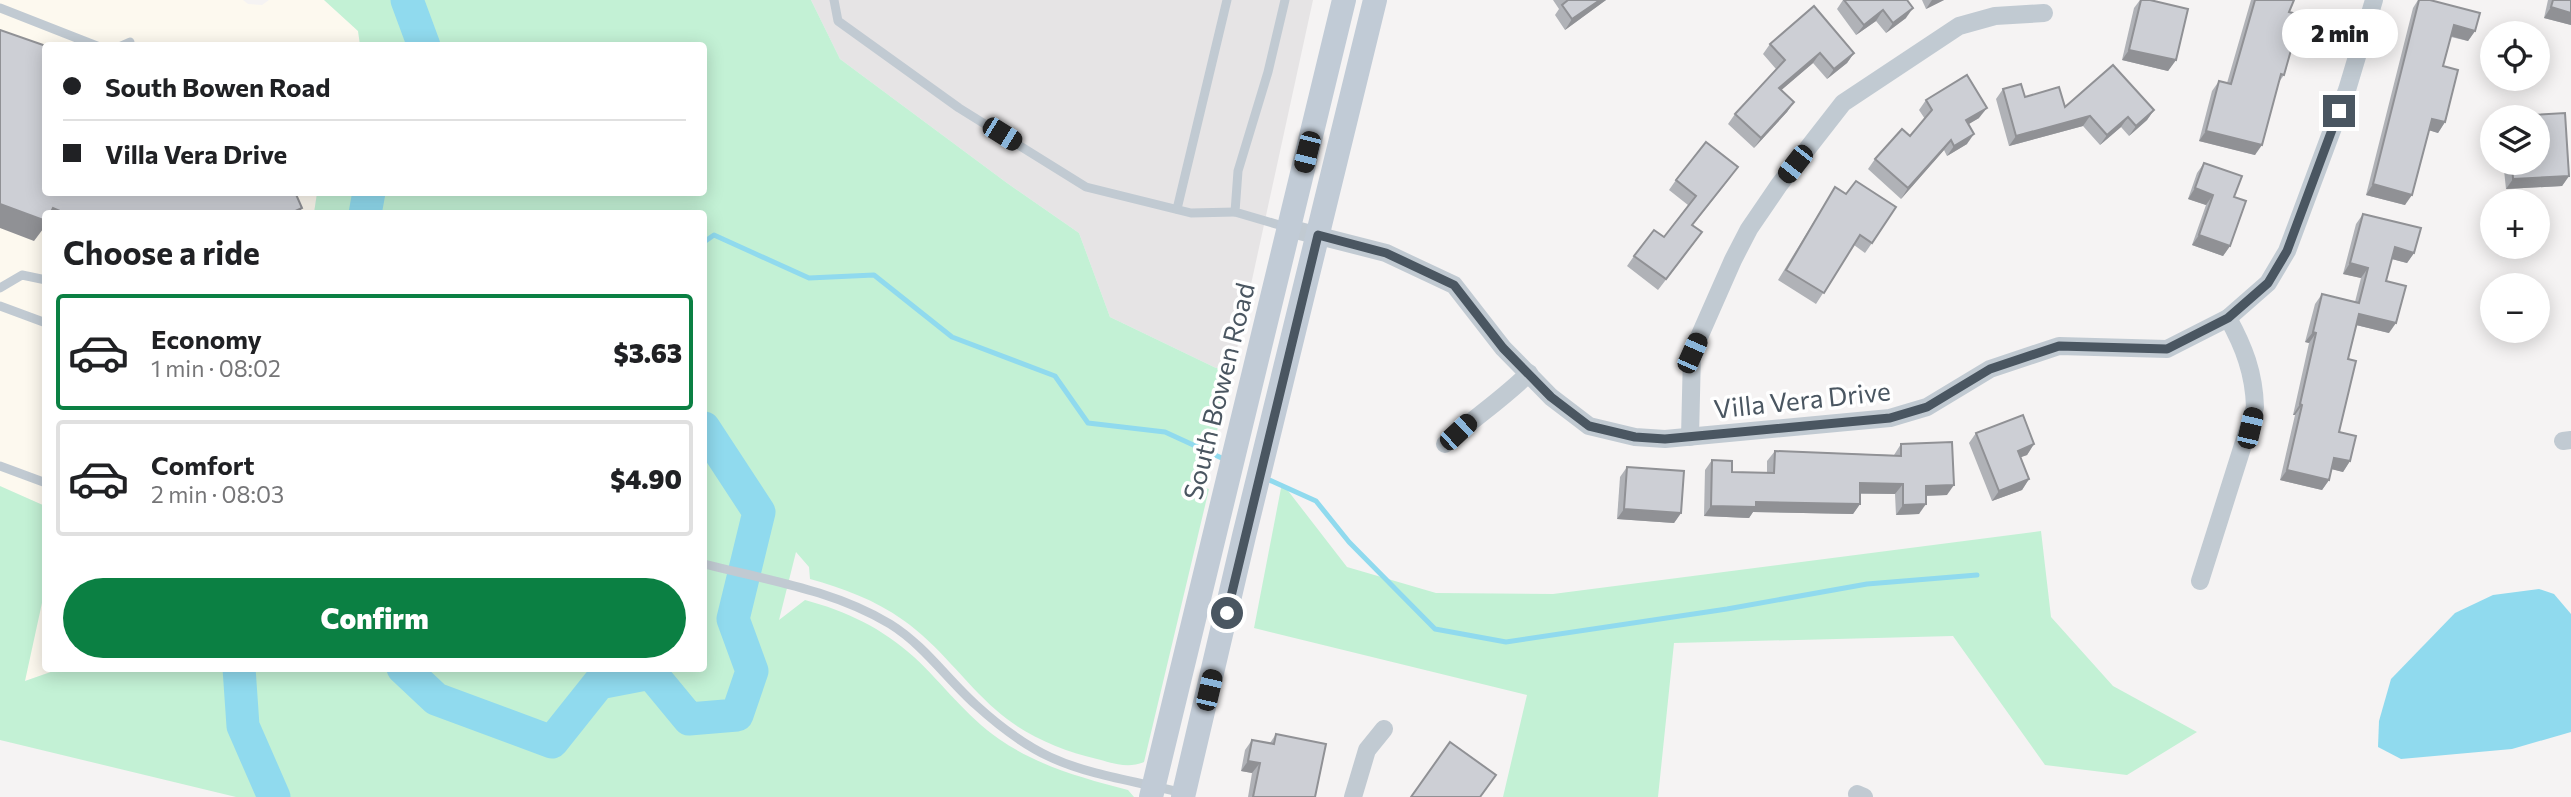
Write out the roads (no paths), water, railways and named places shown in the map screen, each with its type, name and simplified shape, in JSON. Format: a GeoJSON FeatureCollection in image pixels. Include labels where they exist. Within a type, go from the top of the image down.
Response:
{"type":"FeatureCollection","features":[{"type":"Feature","properties":{"kind":"main road","name":"South Bowen Road"},"geometry":{"type":"LineString","coordinates":[[1152,791],[1344,0]]}},
{"type":"Feature","properties":{"kind":"main road"},"geometry":{"type":"LineString","coordinates":[[1184,795],[1244,536],[1375,0]]}},
{"type":"Feature","properties":{"kind":"street","name":"Villa Vera Drive"},"geometry":{"type":"LineString","coordinates":[[1289,228],[1386,253],[1454,285],[1503,348],[1551,397],[1589,426],[1635,437],[1690,437],[1890,418],[1927,407],[1990,369],[2059,346],[2167,349],[2228,318],[2268,283],[2287,251],[2347,90],[2374,0]]}},
{"type":"Feature","properties":{"kind":"street"},"geometry":{"type":"LineString","coordinates":[[1690,437],[1692,353],[1733,260],[1749,229],[1779,184],[1843,103],[1959,26],[1995,16],[2044,13]]}},
{"type":"Feature","properties":{"kind":"street"},"geometry":{"type":"LineString","coordinates":[[2200,581],[2255,407],[2254,386],[2245,351],[2228,318]]}},
{"type":"Feature","properties":{"kind":"street"},"geometry":{"type":"LineString","coordinates":[[1445,444],[1529,373]]}},
{"type":"Feature","properties":{"kind":"street"},"geometry":{"type":"LineString","coordinates":[[1353,797],[1367,750],[1384,729]]}},
{"type":"Feature","properties":{"kind":"lane"},"geometry":{"type":"LineString","coordinates":[[834,0],[838,20],[959,108],[1086,187],[1191,213],[1235,212],[1289,228]]}},
{"type":"Feature","properties":{"kind":"lane"},"geometry":{"type":"LineString","coordinates":[[1177,209],[1227,0]]}},
{"type":"Feature","properties":{"kind":"lane"},"geometry":{"type":"LineString","coordinates":[[1235,212],[1238,171],[1268,72],[1285,0]]}},
{"type":"Feature","properties":{"kind":"lane"},"geometry":{"type":"LineString","coordinates":[[0,8],[87,42]]}},
{"type":"Feature","properties":{"kind":"lane"},"geometry":{"type":"LineString","coordinates":[[0,288],[22,275],[42,278]]}},
{"type":"Feature","properties":{"kind":"lane"},"geometry":{"type":"LineString","coordinates":[[0,306],[42,322]]}},
{"type":"Feature","properties":{"kind":"lane"},"geometry":{"type":"LineString","coordinates":[[0,466],[42,482]]}},
{"type":"Feature","properties":{"kind":"lane"},"geometry":{"type":"LineString","coordinates":[[707,565],[843,600],[892,625],[1011,735],[1050,757],[1081,768],[1152,791],[1184,795]]}},
{"type":"Feature","properties":{"kind":"water"},"geometry":{"type":"Polygon","coordinates":[[[2539,589],[2554,594],[2571,614],[2571,732],[2512,749],[2401,759],[2378,747],[2379,721],[2391,679],[2455,613],[2493,595],[2539,589]]]}},
{"type":"Feature","properties":{"kind":"waterway"},"geometry":{"type":"LineString","coordinates":[[407,0],[423,42]]}},
{"type":"Feature","properties":{"kind":"waterway"},"geometry":{"type":"LineString","coordinates":[[366,210],[368,196]]}},
{"type":"Feature","properties":{"kind":"waterway"},"geometry":{"type":"LineString","coordinates":[[707,240],[714,235],[809,278],[874,275],[952,337],[1055,376],[1088,423],[1165,432],[1226,460]]}},
{"type":"Feature","properties":{"kind":"waterway"},"geometry":{"type":"LineString","coordinates":[[407,672],[436,699],[552,742],[599,683],[651,673],[689,719],[737,715],[752,671],[733,619],[759,512],[707,433]]}},
{"type":"Feature","properties":{"kind":"waterway"},"geometry":{"type":"LineString","coordinates":[[1267,479],[1316,501],[1349,542],[1435,629],[1506,642],[1727,609],[1867,584],[1977,575]]}},
{"type":"Feature","properties":{"kind":"waterway"},"geometry":{"type":"LineString","coordinates":[[239,672],[243,726],[274,797]]}}]}
